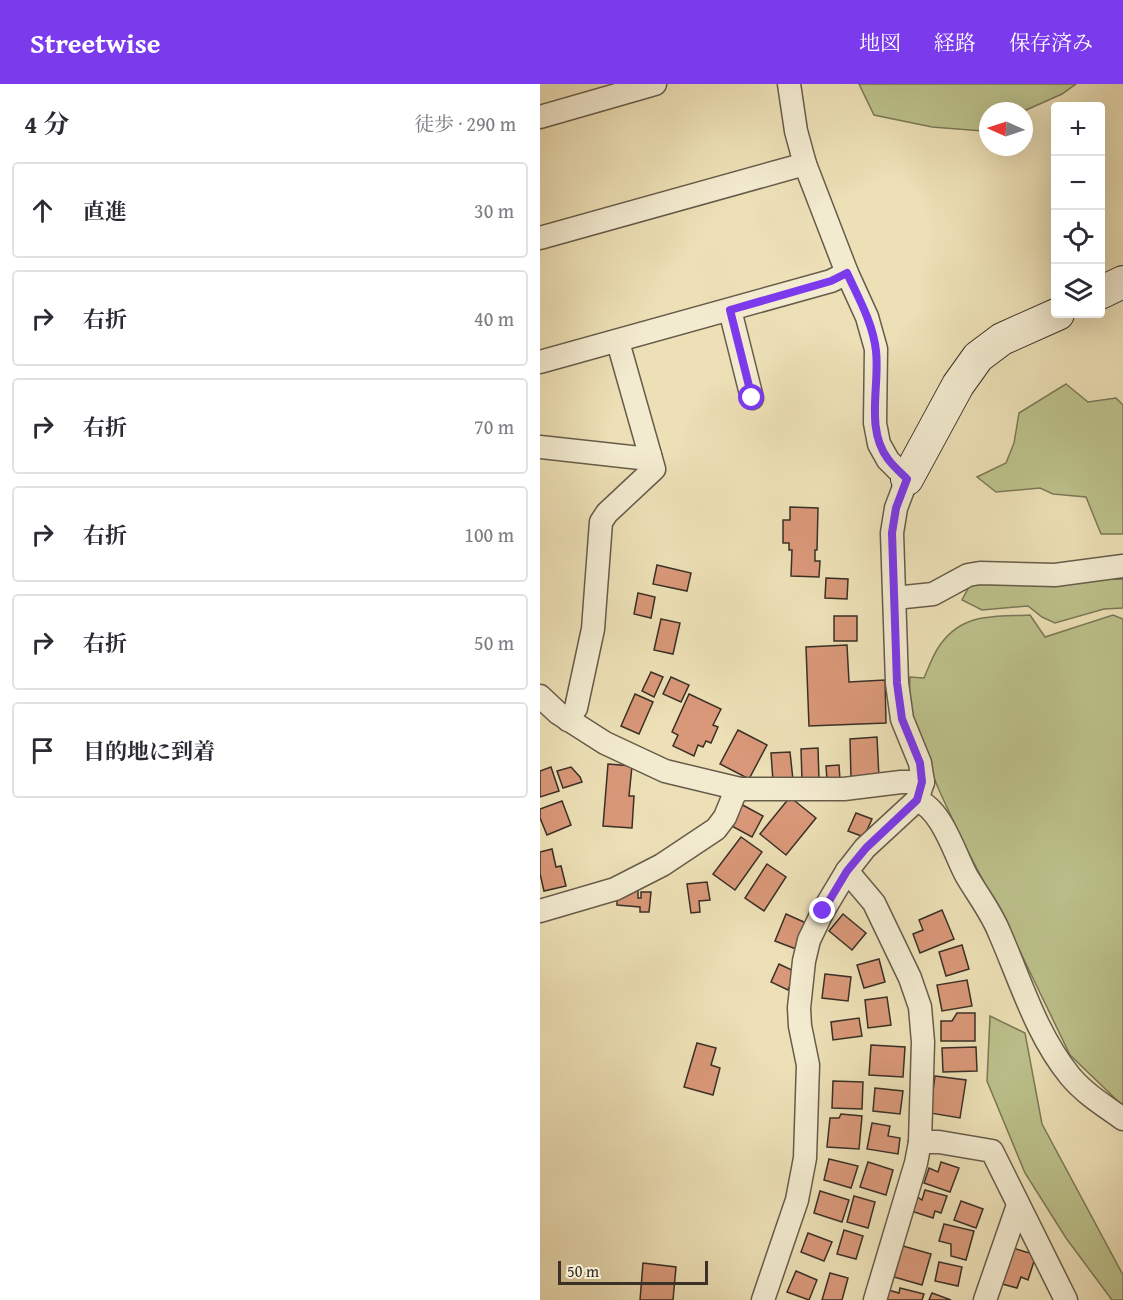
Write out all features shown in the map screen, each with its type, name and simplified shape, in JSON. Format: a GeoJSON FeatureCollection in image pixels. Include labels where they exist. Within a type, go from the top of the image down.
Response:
{"type":"FeatureCollection","features":[{"type":"Feature","properties":{"kind":"street"},"geometry":{"type":"LineString","coordinates":[[540,117],[655,84]]}},
{"type":"Feature","properties":{"kind":"street"},"geometry":{"type":"LineString","coordinates":[[789,84],[796,131],[805,164],[867,318],[876,349],[875,423],[879,444],[888,460],[907,479]]}},
{"type":"Feature","properties":{"kind":"street"},"geometry":{"type":"LineString","coordinates":[[540,238],[805,164]]}},
{"type":"Feature","properties":{"kind":"street"},"geometry":{"type":"LineString","coordinates":[[540,362],[831,281],[847,273]]}},
{"type":"Feature","properties":{"kind":"street"},"geometry":{"type":"LineString","coordinates":[[1105,291],[1123,282]]}},
{"type":"Feature","properties":{"kind":"street"},"geometry":{"type":"LineString","coordinates":[[730,310],[752,398]]}},
{"type":"Feature","properties":{"kind":"street"},"geometry":{"type":"LineString","coordinates":[[1051,317],[1002,339],[978,357],[958,385],[907,479],[896,508],[892,533],[897,683],[902,719],[920,763],[920,791],[938,819],[966,875],[999,931],[1042,1033],[1071,1077],[1094,1099],[1123,1119]]}},
{"type":"Feature","properties":{"kind":"street"},"geometry":{"type":"LineString","coordinates":[[568,720],[576,708],[593,629],[599,573],[601,522],[654,469],[618,342]]}},
{"type":"Feature","properties":{"kind":"street"},"geometry":{"type":"LineString","coordinates":[[540,447],[640,458],[650,455]]}},
{"type":"Feature","properties":{"kind":"street"},"geometry":{"type":"LineString","coordinates":[[895,598],[933,594],[968,575],[980,573],[1055,575],[1123,566]]}},
{"type":"Feature","properties":{"kind":"street"},"geometry":{"type":"LineString","coordinates":[[540,696],[558,714],[605,743],[665,771],[740,789],[844,789],[901,782],[920,791]]}},
{"type":"Feature","properties":{"kind":"street"},"geometry":{"type":"LineString","coordinates":[[540,911],[615,889],[662,865],[716,829],[725,818],[734,795],[740,789]]}},
{"type":"Feature","properties":{"kind":"street"},"geometry":{"type":"LineString","coordinates":[[763,1300],[797,1200],[805,1158],[808,1065],[800,1026],[800,1008],[804,961],[809,940],[847,871],[920,791]]}},
{"type":"Feature","properties":{"kind":"street"},"geometry":{"type":"LineString","coordinates":[[847,871],[874,903],[910,978],[920,1007],[923,1042],[920,1142],[875,1300]]}},
{"type":"Feature","properties":{"kind":"street"},"geometry":{"type":"LineString","coordinates":[[920,1142],[939,1142],[992,1151],[1066,1300]]}},
{"type":"Feature","properties":{"kind":"street"},"geometry":{"type":"LineString","coordinates":[[986,1300],[1018,1205]]}},
{"type":"Feature","properties":{"kind":"green space"},"geometry":{"type":"Polygon","coordinates":[[[859,84],[1076,84],[1062,94],[1033,107],[1033,102],[979,102],[979,131],[932,127],[874,115],[859,84]]]}},
{"type":"Feature","properties":{"kind":"green space"},"geometry":{"type":"Polygon","coordinates":[[[1066,384],[1088,402],[1116,398],[1123,405],[1123,534],[1101,534],[1086,497],[1053,494],[1040,488],[996,492],[977,477],[1006,463],[1014,443],[1019,413],[1066,384]]]}},
{"type":"Feature","properties":{"kind":"green space"},"geometry":{"type":"Polygon","coordinates":[[[1123,579],[1123,608],[1104,609],[1055,623],[1042,617],[1028,606],[982,610],[962,600],[970,585],[997,581],[1123,579]]]}},
{"type":"Feature","properties":{"kind":"green space"},"geometry":{"type":"Polygon","coordinates":[[[1030,615],[1045,637],[1113,615],[1123,619],[1123,1106],[1070,1055],[939,790],[915,731],[909,704],[910,677],[924,678],[938,648],[957,628],[979,619],[1030,615]]]}},
{"type":"Feature","properties":{"kind":"green space"},"geometry":{"type":"Polygon","coordinates":[[[990,1016],[1025,1033],[1042,1124],[1123,1275],[1123,1300],[1112,1300],[1066,1238],[1025,1173],[987,1081],[990,1016]]]}},
{"type":"Feature","properties":{"kind":"building"},"geometry":{"type":"Polygon","coordinates":[[[790,507],[818,508],[815,561],[820,561],[819,577],[791,576],[792,550],[789,550],[789,543],[783,543],[783,520],[790,520],[790,507]]]}},
{"type":"Feature","properties":{"kind":"building"},"geometry":{"type":"Polygon","coordinates":[[[657,565],[691,573],[687,591],[653,584],[657,565]]]}},
{"type":"Feature","properties":{"kind":"building"},"geometry":{"type":"Polygon","coordinates":[[[826,578],[848,579],[847,599],[825,598],[826,578]]]}},
{"type":"Feature","properties":{"kind":"building"},"geometry":{"type":"Polygon","coordinates":[[[638,593],[655,597],[651,618],[634,614],[638,593]]]}},
{"type":"Feature","properties":{"kind":"building"},"geometry":{"type":"Polygon","coordinates":[[[834,616],[857,616],[857,641],[834,641],[834,616]]]}},
{"type":"Feature","properties":{"kind":"building"},"geometry":{"type":"Polygon","coordinates":[[[661,619],[680,623],[673,654],[654,650],[661,619]]]}},
{"type":"Feature","properties":{"kind":"building"},"geometry":{"type":"Polygon","coordinates":[[[847,645],[849,682],[885,680],[886,723],[809,726],[806,647],[847,645]]]}},
{"type":"Feature","properties":{"kind":"building"},"geometry":{"type":"Polygon","coordinates":[[[651,672],[663,677],[654,697],[642,691],[651,672]]]}},
{"type":"Feature","properties":{"kind":"building"},"geometry":{"type":"Polygon","coordinates":[[[671,677],[689,685],[681,702],[663,694],[671,677]]]}},
{"type":"Feature","properties":{"kind":"building"},"geometry":{"type":"Polygon","coordinates":[[[635,694],[653,702],[639,734],[621,726],[635,694]]]}},
{"type":"Feature","properties":{"kind":"building"},"geometry":{"type":"Polygon","coordinates":[[[689,694],[721,709],[713,725],[718,727],[711,743],[706,741],[703,747],[698,745],[694,756],[673,746],[678,735],[672,732],[689,694]]]}},
{"type":"Feature","properties":{"kind":"building"},"geometry":{"type":"Polygon","coordinates":[[[738,730],[767,745],[749,779],[720,764],[738,730]]]}},
{"type":"Feature","properties":{"kind":"building"},"geometry":{"type":"Polygon","coordinates":[[[877,737],[879,778],[851,779],[850,739],[877,737]]]}},
{"type":"Feature","properties":{"kind":"building"},"geometry":{"type":"Polygon","coordinates":[[[818,748],[819,780],[802,781],[801,749],[818,748]]]}},
{"type":"Feature","properties":{"kind":"building"},"geometry":{"type":"Polygon","coordinates":[[[790,752],[793,780],[773,781],[771,753],[790,752]]]}},
{"type":"Feature","properties":{"kind":"building"},"geometry":{"type":"Polygon","coordinates":[[[608,764],[632,766],[629,796],[634,796],[632,828],[603,826],[608,764]]]}},
{"type":"Feature","properties":{"kind":"building"},"geometry":{"type":"Polygon","coordinates":[[[839,765],[840,780],[827,780],[826,766],[839,765]]]}},
{"type":"Feature","properties":{"kind":"building"},"geometry":{"type":"Polygon","coordinates":[[[551,767],[559,791],[540,797],[540,771],[551,767]]]}},
{"type":"Feature","properties":{"kind":"building"},"geometry":{"type":"Polygon","coordinates":[[[571,767],[582,782],[563,788],[557,771],[571,767]]]}},
{"type":"Feature","properties":{"kind":"building"},"geometry":{"type":"Polygon","coordinates":[[[790,797],[816,818],[786,855],[760,834],[790,797]]]}},
{"type":"Feature","properties":{"kind":"building"},"geometry":{"type":"Polygon","coordinates":[[[562,801],[571,825],[547,835],[540,818],[540,809],[562,801]]]}},
{"type":"Feature","properties":{"kind":"building"},"geometry":{"type":"Polygon","coordinates":[[[739,803],[763,816],[752,837],[728,824],[739,803]]]}},
{"type":"Feature","properties":{"kind":"building"},"geometry":{"type":"Polygon","coordinates":[[[856,813],[872,819],[864,837],[848,831],[856,813]]]}},
{"type":"Feature","properties":{"kind":"building"},"geometry":{"type":"Polygon","coordinates":[[[741,837],[762,852],[735,890],[713,874],[741,837]]]}},
{"type":"Feature","properties":{"kind":"building"},"geometry":{"type":"Polygon","coordinates":[[[552,849],[556,867],[561,866],[566,886],[544,891],[540,874],[540,852],[552,849]]]}},
{"type":"Feature","properties":{"kind":"building"},"geometry":{"type":"Polygon","coordinates":[[[767,864],[786,877],[764,911],[745,898],[767,864]]]}},
{"type":"Feature","properties":{"kind":"building"},"geometry":{"type":"Polygon","coordinates":[[[707,882],[710,900],[699,901],[700,912],[691,913],[687,884],[707,882]]]}},
{"type":"Feature","properties":{"kind":"building"},"geometry":{"type":"Polygon","coordinates":[[[638,886],[638,898],[641,898],[641,892],[651,892],[649,912],[640,912],[640,907],[617,905],[617,896],[638,886]]]}},
{"type":"Feature","properties":{"kind":"building"},"geometry":{"type":"Polygon","coordinates":[[[942,910],[954,939],[920,953],[913,934],[923,930],[919,920],[942,910]]]}},
{"type":"Feature","properties":{"kind":"building"},"geometry":{"type":"Polygon","coordinates":[[[786,914],[806,923],[796,949],[775,941],[786,914]]]}},
{"type":"Feature","properties":{"kind":"building"},"geometry":{"type":"Polygon","coordinates":[[[843,914],[866,933],[852,950],[829,931],[843,914]]]}},
{"type":"Feature","properties":{"kind":"building"},"geometry":{"type":"Polygon","coordinates":[[[962,945],[969,969],[946,976],[939,952],[962,945]]]}},
{"type":"Feature","properties":{"kind":"building"},"geometry":{"type":"Polygon","coordinates":[[[879,959],[885,982],[864,988],[857,965],[879,959]]]}},
{"type":"Feature","properties":{"kind":"building"},"geometry":{"type":"Polygon","coordinates":[[[779,964],[796,972],[788,990],[771,982],[779,964]]]}},
{"type":"Feature","properties":{"kind":"building"},"geometry":{"type":"Polygon","coordinates":[[[825,974],[851,977],[848,1001],[822,998],[825,974]]]}},
{"type":"Feature","properties":{"kind":"building"},"geometry":{"type":"Polygon","coordinates":[[[967,980],[972,1006],[942,1011],[937,985],[967,980]]]}},
{"type":"Feature","properties":{"kind":"building"},"geometry":{"type":"Polygon","coordinates":[[[887,997],[891,1025],[868,1028],[865,1000],[887,997]]]}},
{"type":"Feature","properties":{"kind":"building"},"geometry":{"type":"Polygon","coordinates":[[[957,1013],[975,1013],[975,1041],[941,1041],[941,1021],[952,1021],[957,1013]]]}},
{"type":"Feature","properties":{"kind":"building"},"geometry":{"type":"Polygon","coordinates":[[[859,1018],[862,1036],[833,1040],[831,1022],[859,1018]]]}},
{"type":"Feature","properties":{"kind":"building"},"geometry":{"type":"Polygon","coordinates":[[[697,1043],[716,1048],[711,1065],[720,1068],[713,1095],[684,1087],[697,1043]]]}},
{"type":"Feature","properties":{"kind":"building"},"geometry":{"type":"Polygon","coordinates":[[[871,1045],[905,1047],[903,1077],[869,1075],[871,1045]]]}},
{"type":"Feature","properties":{"kind":"building"},"geometry":{"type":"Polygon","coordinates":[[[976,1047],[977,1071],[943,1072],[942,1048],[976,1047]]]}},
{"type":"Feature","properties":{"kind":"building"},"geometry":{"type":"Polygon","coordinates":[[[935,1076],[966,1080],[960,1118],[930,1113],[935,1076]]]}},
{"type":"Feature","properties":{"kind":"building"},"geometry":{"type":"Polygon","coordinates":[[[833,1081],[863,1082],[862,1109],[832,1108],[833,1081]]]}},
{"type":"Feature","properties":{"kind":"building"},"geometry":{"type":"Polygon","coordinates":[[[875,1088],[903,1091],[900,1114],[873,1111],[875,1088]]]}},
{"type":"Feature","properties":{"kind":"building"},"geometry":{"type":"Polygon","coordinates":[[[841,1114],[862,1116],[859,1149],[827,1147],[830,1118],[839,1118],[841,1114]]]}},
{"type":"Feature","properties":{"kind":"building"},"geometry":{"type":"Polygon","coordinates":[[[872,1123],[890,1126],[888,1136],[900,1138],[898,1154],[867,1149],[872,1123]]]}},
{"type":"Feature","properties":{"kind":"building"},"geometry":{"type":"Polygon","coordinates":[[[829,1159],[858,1166],[851,1188],[824,1180],[829,1159]]]}},
{"type":"Feature","properties":{"kind":"building"},"geometry":{"type":"Polygon","coordinates":[[[868,1162],[893,1170],[886,1195],[860,1187],[868,1162]]]}},
{"type":"Feature","properties":{"kind":"building"},"geometry":{"type":"Polygon","coordinates":[[[941,1162],[959,1168],[950,1192],[924,1183],[929,1168],[938,1172],[941,1162]]]}},
{"type":"Feature","properties":{"kind":"building"},"geometry":{"type":"Polygon","coordinates":[[[925,1190],[947,1196],[941,1213],[935,1211],[933,1218],[911,1211],[916,1196],[922,1200],[925,1190]]]}},
{"type":"Feature","properties":{"kind":"building"},"geometry":{"type":"Polygon","coordinates":[[[820,1191],[849,1200],[842,1222],[814,1213],[820,1191]]]}},
{"type":"Feature","properties":{"kind":"building"},"geometry":{"type":"Polygon","coordinates":[[[854,1196],[875,1202],[868,1228],[847,1222],[854,1196]]]}},
{"type":"Feature","properties":{"kind":"building"},"geometry":{"type":"Polygon","coordinates":[[[961,1201],[983,1209],[976,1228],[954,1220],[961,1201]]]}},
{"type":"Feature","properties":{"kind":"building"},"geometry":{"type":"Polygon","coordinates":[[[944,1224],[974,1231],[966,1260],[951,1256],[951,1244],[939,1241],[944,1224]]]}},
{"type":"Feature","properties":{"kind":"building"},"geometry":{"type":"Polygon","coordinates":[[[844,1230],[863,1236],[856,1259],[837,1254],[844,1230]]]}},
{"type":"Feature","properties":{"kind":"building"},"geometry":{"type":"Polygon","coordinates":[[[808,1233],[832,1242],[824,1261],[801,1252],[808,1233]]]}},
{"type":"Feature","properties":{"kind":"building"},"geometry":{"type":"Polygon","coordinates":[[[903,1246],[931,1254],[922,1285],[894,1277],[903,1246]]]}},
{"type":"Feature","properties":{"kind":"building"},"geometry":{"type":"Polygon","coordinates":[[[1013,1248],[1036,1255],[1028,1280],[1021,1277],[1017,1288],[1002,1284],[1013,1248]]]}},
{"type":"Feature","properties":{"kind":"building"},"geometry":{"type":"Polygon","coordinates":[[[939,1262],[962,1267],[958,1286],[935,1281],[939,1262]]]}},
{"type":"Feature","properties":{"kind":"building"},"geometry":{"type":"Polygon","coordinates":[[[643,1263],[676,1267],[673,1300],[640,1300],[643,1263]]]}},
{"type":"Feature","properties":{"kind":"building"},"geometry":{"type":"Polygon","coordinates":[[[796,1271],[817,1280],[809,1300],[787,1292],[796,1271]]]}},
{"type":"Feature","properties":{"kind":"building"},"geometry":{"type":"Polygon","coordinates":[[[830,1273],[848,1278],[842,1300],[822,1300],[830,1273]]]}},
{"type":"Feature","properties":{"kind":"building"},"geometry":{"type":"Polygon","coordinates":[[[900,1288],[924,1294],[922,1300],[885,1300],[888,1290],[899,1293],[900,1288]]]}},
{"type":"Feature","properties":{"kind":"building"},"geometry":{"type":"Polygon","coordinates":[[[932,1293],[951,1300],[929,1300],[932,1293]]]}},
{"type":"Feature","properties":{"kind":"route"},"geometry":{"type":"LineString","coordinates":[[752,398],[730,310],[831,281],[847,273],[867,318],[876,349],[875,423],[879,444],[888,460],[907,479],[896,508],[892,533],[897,683],[902,719],[920,763],[922,782],[917,800],[903,816],[866,848],[847,871],[823,911]]}}]}
